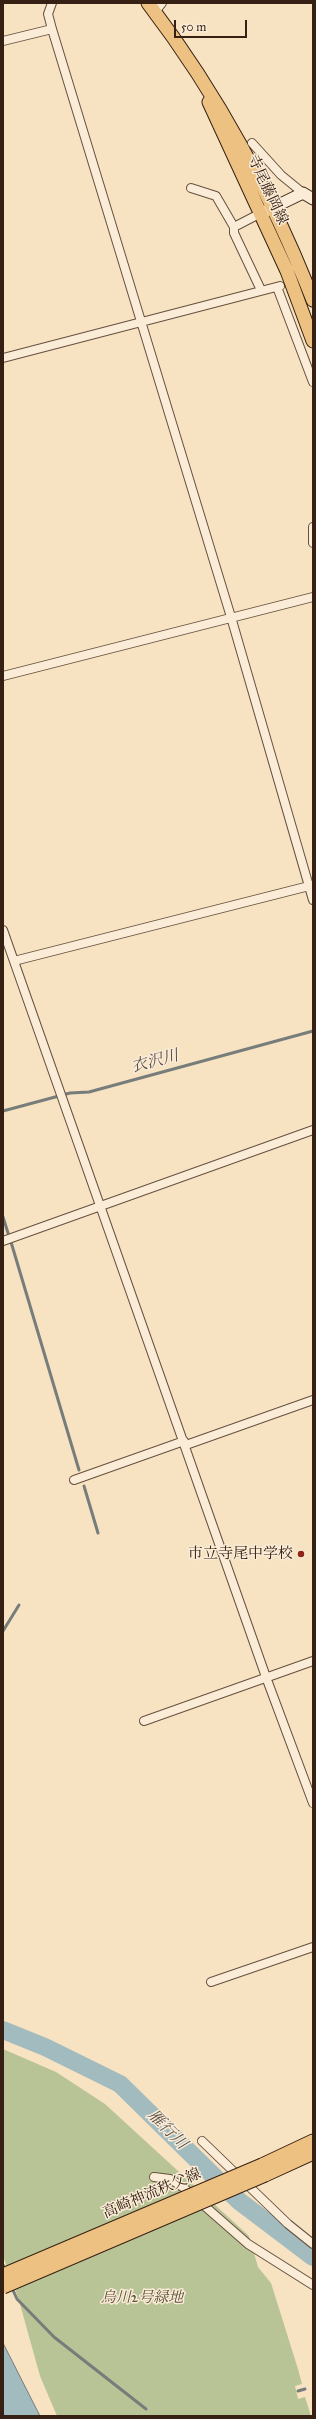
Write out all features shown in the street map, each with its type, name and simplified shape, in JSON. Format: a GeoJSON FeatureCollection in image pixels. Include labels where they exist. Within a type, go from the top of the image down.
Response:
{"type":"FeatureCollection","features":[{"type":"Feature","properties":{"kind":"main road","name":"寺尾藤岡線"},"geometry":{"type":"LineString","coordinates":[[155,6],[187,55],[241,144],[267,210],[287,271],[313,341]]}},
{"type":"Feature","properties":{"kind":"main road","name":"寺尾藤岡線"},"geometry":{"type":"LineString","coordinates":[[267,210],[313,300]]}},
{"type":"Feature","properties":{"kind":"main road","name":"高崎神流秩父線"},"geometry":{"type":"LineString","coordinates":[[3,2287],[264,2170],[313,2141]]}},
{"type":"Feature","properties":{"kind":"main road","name":"高崎神流秩父線"},"geometry":{"type":"LineString","coordinates":[[3,2275],[264,2170],[313,2153]]}},
{"type":"Feature","properties":{"kind":"street"},"geometry":{"type":"LineString","coordinates":[[52,3],[48,14],[52,29],[231,617],[311,886],[313,900]]}},
{"type":"Feature","properties":{"kind":"street"},"geometry":{"type":"LineString","coordinates":[[3,41],[52,29]]}},
{"type":"Feature","properties":{"kind":"street"},"geometry":{"type":"LineString","coordinates":[[252,143],[281,175],[313,199]]}},
{"type":"Feature","properties":{"kind":"street"},"geometry":{"type":"LineString","coordinates":[[191,188],[216,196],[234,227],[234,233],[261,290]]}},
{"type":"Feature","properties":{"kind":"street"},"geometry":{"type":"LineString","coordinates":[[234,227],[303,192]]}},
{"type":"Feature","properties":{"kind":"street"},"geometry":{"type":"LineString","coordinates":[[3,358],[261,290],[279,287],[313,382]]}},
{"type":"Feature","properties":{"kind":"street"},"geometry":{"type":"LineString","coordinates":[[313,527],[313,543]]}},
{"type":"Feature","properties":{"kind":"street"},"geometry":{"type":"LineString","coordinates":[[3,676],[313,597]]}},
{"type":"Feature","properties":{"kind":"street"},"geometry":{"type":"LineString","coordinates":[[14,961],[311,886]]}},
{"type":"Feature","properties":{"kind":"street"},"geometry":{"type":"LineString","coordinates":[[3,930],[64,1106],[185,1443],[266,1677],[313,1803]]}},
{"type":"Feature","properties":{"kind":"street"},"geometry":{"type":"LineString","coordinates":[[3,1241],[313,1130]]}},
{"type":"Feature","properties":{"kind":"street"},"geometry":{"type":"LineString","coordinates":[[74,1480],[313,1400]]}},
{"type":"Feature","properties":{"kind":"street"},"geometry":{"type":"LineString","coordinates":[[144,1721],[313,1661]]}},
{"type":"Feature","properties":{"kind":"street"},"geometry":{"type":"LineString","coordinates":[[211,1982],[313,1947]]}},
{"type":"Feature","properties":{"kind":"street"},"geometry":{"type":"LineString","coordinates":[[202,2141],[302,2238],[313,2244]]}},
{"type":"Feature","properties":{"kind":"street"},"geometry":{"type":"LineString","coordinates":[[154,2177],[170,2179],[184,2188],[248,2244],[313,2285]]}},
{"type":"Feature","properties":{"kind":"green space","name":"烏川2号緑地"},"geometry":{"type":"Polygon","coordinates":[[[3,2049],[56,2072],[105,2104],[249,2236],[258,2267],[271,2283],[298,2369],[302,2384],[295,2386],[298,2399],[305,2397],[311,2416],[57,2416],[40,2376],[18,2297],[3,2256],[3,2049]]]}},
{"type":"Feature","properties":{"kind":"water"},"geometry":{"type":"Polygon","coordinates":[[[3,2343],[40,2416],[3,2416],[3,2343]]]}},
{"type":"Feature","properties":{"kind":"waterway","name":"衣沢川"},"geometry":{"type":"LineString","coordinates":[[3,1111],[70,1093],[89,1092],[313,1031]]}},
{"type":"Feature","properties":{"kind":"waterway"},"geometry":{"type":"LineString","coordinates":[[3,1217],[8,1233]]}},
{"type":"Feature","properties":{"kind":"waterway"},"geometry":{"type":"LineString","coordinates":[[11,1242],[79,1470]]}},
{"type":"Feature","properties":{"kind":"waterway"},"geometry":{"type":"LineString","coordinates":[[84,1486],[98,1533]]}},
{"type":"Feature","properties":{"kind":"waterway"},"geometry":{"type":"LineString","coordinates":[[3,1631],[19,1605]]}},
{"type":"Feature","properties":{"kind":"waterway","name":"雁行川"},"geometry":{"type":"LineString","coordinates":[[3,2030],[45,2047],[120,2084],[239,2201],[313,2257]]}},
{"type":"Feature","properties":{"kind":"waterway"},"geometry":{"type":"LineString","coordinates":[[3,2265],[6,2271]]}},
{"type":"Feature","properties":{"kind":"waterway"},"geometry":{"type":"LineString","coordinates":[[12,2288],[17,2299],[54,2337],[146,2409]]}},
{"type":"Feature","properties":{"kind":"waterway"},"geometry":{"type":"LineString","coordinates":[[298,2391],[305,2389]]}},
{"type":"Feature","properties":{"kind":"place","name":"市立寺尾中学校"},"geometry":{"type":"Point","coordinates":[301,1554]}}]}
